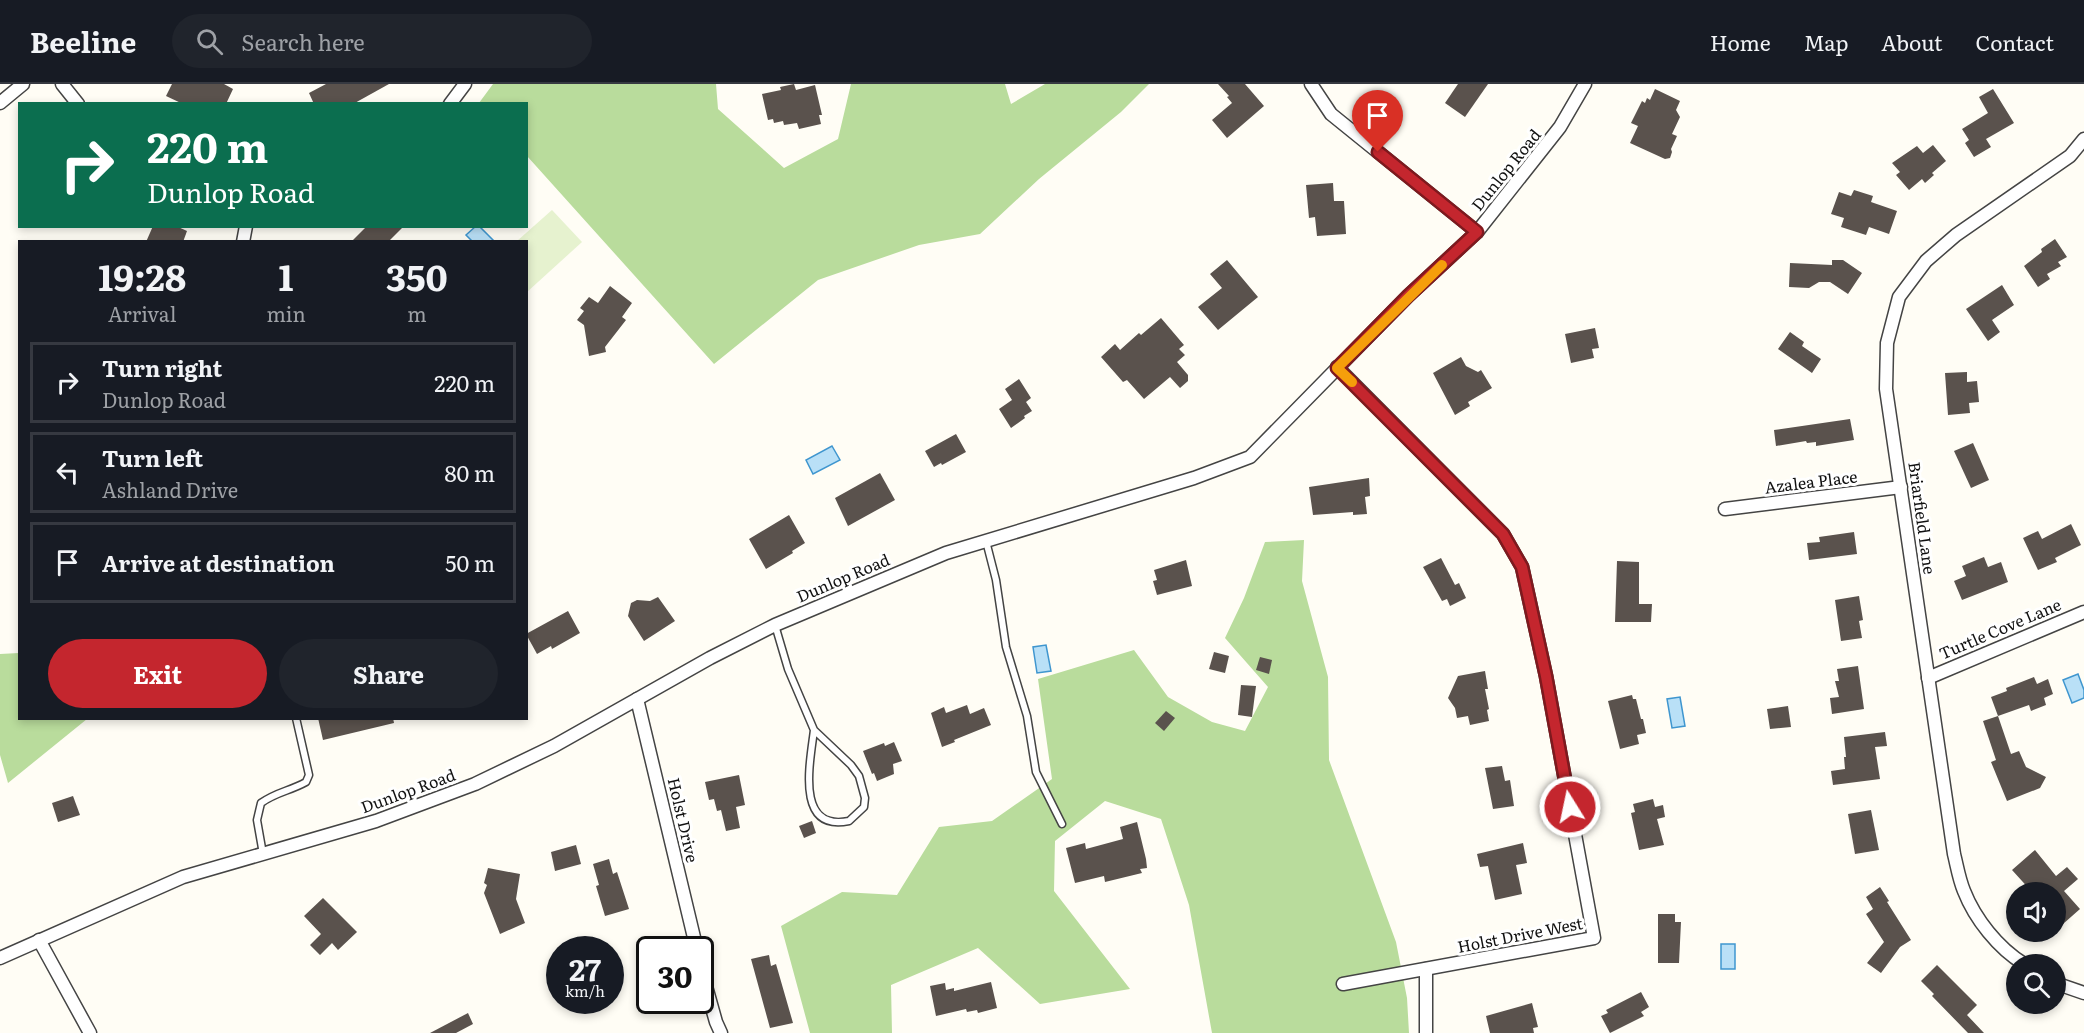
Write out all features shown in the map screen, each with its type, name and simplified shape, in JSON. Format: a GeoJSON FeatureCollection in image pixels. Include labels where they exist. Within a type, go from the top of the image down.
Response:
{"type":"FeatureCollection","features":[{"type":"Feature","properties":{"kind":"street"},"geometry":{"type":"LineString","coordinates":[[0,103],[23,84]]}},
{"type":"Feature","properties":{"kind":"street"},"geometry":{"type":"LineString","coordinates":[[62,84],[76,102]]}},
{"type":"Feature","properties":{"kind":"street"},"geometry":{"type":"LineString","coordinates":[[452,102],[465,84]]}},
{"type":"Feature","properties":{"kind":"street"},"geometry":{"type":"LineString","coordinates":[[1311,84],[1331,114],[1477,232]]}},
{"type":"Feature","properties":{"kind":"street","name":"Dunlop Road"},"geometry":{"type":"LineString","coordinates":[[0,958],[183,877],[376,821],[475,784],[554,746],[710,658],[776,626],[946,553],[1194,478],[1250,457],[1408,296],[1477,232],[1560,127],[1585,84]]}},
{"type":"Feature","properties":{"kind":"street","name":"Briarfield Lane"},"geometry":{"type":"LineString","coordinates":[[2010,954],[1984,927],[1964,892],[1953,854],[1886,389],[1887,343],[1899,297],[1926,261],[1956,235],[2070,156],[2084,139]]}},
{"type":"Feature","properties":{"kind":"street","name":"Holst Drive West"},"geometry":{"type":"LineString","coordinates":[[1337,368],[1503,534],[1522,567],[1546,676],[1594,938],[1343,984]]}},
{"type":"Feature","properties":{"kind":"street","name":"Azalea Place"},"geometry":{"type":"LineString","coordinates":[[1725,509],[1901,487]]}},
{"type":"Feature","properties":{"kind":"street","name":"Turtle Cove Lane"},"geometry":{"type":"LineString","coordinates":[[1929,678],[2084,612]]}},
{"type":"Feature","properties":{"kind":"street","name":"Holst Drive"},"geometry":{"type":"LineString","coordinates":[[637,699],[694,936]]}},
{"type":"Feature","properties":{"kind":"street"},"geometry":{"type":"LineString","coordinates":[[39,940],[90,1033]]}},
{"type":"Feature","properties":{"kind":"street"},"geometry":{"type":"LineString","coordinates":[[1426,969],[1426,1033]]}},
{"type":"Feature","properties":{"kind":"street"},"geometry":{"type":"LineString","coordinates":[[2066,987],[2084,993]]}},
{"type":"Feature","properties":{"kind":"street"},"geometry":{"type":"LineString","coordinates":[[713,1014],[721,1033]]}},
{"type":"Feature","properties":{"kind":"lane"},"geometry":{"type":"LineString","coordinates":[[986,541],[996,580],[1006,647],[1027,716],[1036,772],[1062,824]]}},
{"type":"Feature","properties":{"kind":"lane"},"geometry":{"type":"LineString","coordinates":[[776,626],[788,669],[814,730],[851,765],[859,776],[865,798],[864,807],[849,821],[828,823],[818,816],[812,806],[810,765],[814,730]]}},
{"type":"Feature","properties":{"kind":"lane"},"geometry":{"type":"LineString","coordinates":[[263,854],[257,820],[261,803],[274,793],[290,791],[306,782],[309,775],[296,720]]}},
{"type":"Feature","properties":{"kind":"green space"},"geometry":{"type":"Polygon","coordinates":[[[493,84],[716,84],[718,109],[784,168],[838,139],[851,84],[1005,84],[1011,104],[1045,84],[1149,84],[1121,112],[1039,179],[980,234],[919,245],[818,280],[714,364],[528,157],[528,102],[480,102],[493,84]]]}},
{"type":"Feature","properties":{"kind":"green space"},"geometry":{"type":"Polygon","coordinates":[[[552,210],[582,242],[528,291],[528,240],[518,240],[552,210]]]}},
{"type":"Feature","properties":{"kind":"green space"},"geometry":{"type":"Polygon","coordinates":[[[1304,540],[1302,581],[1328,677],[1329,760],[1396,942],[1407,998],[1409,1033],[1212,1033],[1189,905],[1161,819],[1105,801],[1055,841],[1054,891],[1130,989],[1040,1004],[978,948],[891,985],[892,1033],[810,1033],[781,926],[842,892],[897,895],[939,827],[992,821],[1052,779],[1038,679],[1134,650],[1168,697],[1212,722],[1245,731],[1268,687],[1225,638],[1244,598],[1265,542],[1304,540]]]}},
{"type":"Feature","properties":{"kind":"green space"},"geometry":{"type":"Polygon","coordinates":[[[18,653],[18,720],[86,720],[8,783],[0,755],[0,654],[18,653]]]}},
{"type":"Feature","properties":{"kind":"water"},"geometry":{"type":"Polygon","coordinates":[[[474,228],[481,228],[493,240],[471,240],[466,235],[474,228]]]}},
{"type":"Feature","properties":{"kind":"water"},"geometry":{"type":"Polygon","coordinates":[[[832,446],[840,460],[813,474],[806,460],[832,446]]]}},
{"type":"Feature","properties":{"kind":"water"},"geometry":{"type":"Polygon","coordinates":[[[1046,645],[1051,671],[1037,673],[1033,647],[1046,645]]]}},
{"type":"Feature","properties":{"kind":"water"},"geometry":{"type":"Polygon","coordinates":[[[2078,674],[2084,690],[2084,698],[2072,703],[2063,680],[2078,674]]]}},
{"type":"Feature","properties":{"kind":"water"},"geometry":{"type":"Polygon","coordinates":[[[1680,697],[1685,726],[1672,728],[1667,699],[1680,697]]]}},
{"type":"Feature","properties":{"kind":"water"},"geometry":{"type":"Polygon","coordinates":[[[1721,944],[1735,944],[1735,969],[1721,969],[1721,944]]]}},
{"type":"Feature","properties":{"kind":"building"},"geometry":{"type":"Polygon","coordinates":[[[172,84],[224,84],[233,89],[227,102],[179,102],[166,96],[172,84]]]}},
{"type":"Feature","properties":{"kind":"building"},"geometry":{"type":"Polygon","coordinates":[[[326,84],[389,84],[357,102],[313,102],[309,93],[326,84]]]}},
{"type":"Feature","properties":{"kind":"building"},"geometry":{"type":"Polygon","coordinates":[[[794,84],[796,90],[815,85],[822,115],[819,115],[821,124],[799,129],[797,123],[784,125],[783,121],[774,123],[773,119],[768,120],[762,94],[781,90],[780,87],[794,84]]]}},
{"type":"Feature","properties":{"kind":"building"},"geometry":{"type":"Polygon","coordinates":[[[1218,84],[1245,84],[1264,106],[1227,138],[1212,120],[1232,103],[1218,84]]]}},
{"type":"Feature","properties":{"kind":"building"},"geometry":{"type":"Polygon","coordinates":[[[1458,84],[1488,84],[1465,117],[1445,103],[1458,84]]]}},
{"type":"Feature","properties":{"kind":"building"},"geometry":{"type":"Polygon","coordinates":[[[1655,89],[1680,101],[1676,110],[1680,117],[1672,134],[1677,136],[1670,158],[1665,159],[1630,143],[1638,126],[1631,123],[1642,101],[1645,103],[1647,98],[1650,100],[1655,89]]]}},
{"type":"Feature","properties":{"kind":"building"},"geometry":{"type":"Polygon","coordinates":[[[1993,89],[2014,123],[1986,139],[1991,147],[1974,157],[1965,143],[1969,140],[1962,129],[1988,113],[1979,97],[1993,89]]]}},
{"type":"Feature","properties":{"kind":"building"},"geometry":{"type":"Polygon","coordinates":[[[1933,145],[1946,161],[1932,173],[1934,175],[1925,183],[1922,179],[1909,190],[1896,175],[1900,172],[1892,163],[1917,146],[1923,153],[1933,145]]]}},
{"type":"Feature","properties":{"kind":"building"},"geometry":{"type":"Polygon","coordinates":[[[1333,183],[1334,201],[1344,201],[1346,234],[1317,236],[1315,217],[1309,218],[1306,185],[1333,183]]]}},
{"type":"Feature","properties":{"kind":"building"},"geometry":{"type":"Polygon","coordinates":[[[1854,190],[1873,196],[1871,202],[1897,211],[1889,234],[1869,227],[1866,235],[1841,227],[1844,218],[1831,214],[1839,192],[1851,196],[1854,190]]]}},
{"type":"Feature","properties":{"kind":"building"},"geometry":{"type":"Polygon","coordinates":[[[152,228],[180,228],[187,231],[184,240],[147,240],[152,228]]]}},
{"type":"Feature","properties":{"kind":"building"},"geometry":{"type":"Polygon","coordinates":[[[365,228],[402,228],[390,240],[353,240],[365,228]]]}},
{"type":"Feature","properties":{"kind":"building"},"geometry":{"type":"Polygon","coordinates":[[[2055,239],[2067,257],[2058,262],[2061,266],[2047,274],[2050,279],[2038,287],[2024,266],[2055,239]]]}},
{"type":"Feature","properties":{"kind":"building"},"geometry":{"type":"Polygon","coordinates":[[[1227,260],[1258,297],[1218,330],[1198,307],[1222,288],[1210,274],[1227,260]]]}},
{"type":"Feature","properties":{"kind":"building"},"geometry":{"type":"Polygon","coordinates":[[[1832,260],[1843,260],[1862,273],[1848,294],[1830,282],[1819,282],[1809,288],[1789,287],[1790,263],[1832,265],[1832,260]]]}},
{"type":"Feature","properties":{"kind":"building"},"geometry":{"type":"Polygon","coordinates":[[[2002,285],[2014,305],[1992,320],[2000,332],[1988,341],[1966,309],[2002,285]]]}},
{"type":"Feature","properties":{"kind":"building"},"geometry":{"type":"Polygon","coordinates":[[[610,286],[632,303],[622,317],[626,320],[605,347],[606,352],[589,356],[584,325],[577,320],[584,311],[580,308],[589,297],[598,303],[610,286]]]}},
{"type":"Feature","properties":{"kind":"building"},"geometry":{"type":"Polygon","coordinates":[[[1161,318],[1184,345],[1179,349],[1185,355],[1177,362],[1188,375],[1188,381],[1180,388],[1170,377],[1144,399],[1127,380],[1123,382],[1101,357],[1115,344],[1120,350],[1161,318]]]}},
{"type":"Feature","properties":{"kind":"building"},"geometry":{"type":"Polygon","coordinates":[[[1595,328],[1599,348],[1592,349],[1594,358],[1571,363],[1565,334],[1595,328]]]}},
{"type":"Feature","properties":{"kind":"building"},"geometry":{"type":"Polygon","coordinates":[[[1790,332],[1804,342],[1802,346],[1821,359],[1812,373],[1778,349],[1790,332]]]}},
{"type":"Feature","properties":{"kind":"building"},"geometry":{"type":"Polygon","coordinates":[[[1461,357],[1466,366],[1478,372],[1481,370],[1492,388],[1468,402],[1470,406],[1455,415],[1433,373],[1461,357]]]}},
{"type":"Feature","properties":{"kind":"building"},"geometry":{"type":"Polygon","coordinates":[[[1967,372],[1967,382],[1977,381],[1979,402],[1969,403],[1970,413],[1948,415],[1945,373],[1967,372]]]}},
{"type":"Feature","properties":{"kind":"building"},"geometry":{"type":"Polygon","coordinates":[[[1019,379],[1031,398],[1026,402],[1032,411],[1011,428],[999,409],[1012,400],[1005,389],[1019,379]]]}},
{"type":"Feature","properties":{"kind":"building"},"geometry":{"type":"Polygon","coordinates":[[[1850,419],[1854,440],[1816,446],[1816,442],[1807,443],[1806,441],[1776,446],[1774,430],[1850,419]]]}},
{"type":"Feature","properties":{"kind":"building"},"geometry":{"type":"Polygon","coordinates":[[[956,434],[966,452],[934,467],[925,451],[956,434]]]}},
{"type":"Feature","properties":{"kind":"building"},"geometry":{"type":"Polygon","coordinates":[[[1973,443],[1989,480],[1971,488],[1954,451],[1973,443]]]}},
{"type":"Feature","properties":{"kind":"building"},"geometry":{"type":"Polygon","coordinates":[[[880,473],[895,500],[848,526],[835,498],[880,473]]]}},
{"type":"Feature","properties":{"kind":"building"},"geometry":{"type":"Polygon","coordinates":[[[1369,478],[1370,496],[1365,497],[1367,514],[1353,515],[1353,512],[1313,515],[1309,487],[1369,478]]]}},
{"type":"Feature","properties":{"kind":"building"},"geometry":{"type":"Polygon","coordinates":[[[789,515],[805,543],[766,569],[749,539],[789,515]]]}},
{"type":"Feature","properties":{"kind":"building"},"geometry":{"type":"Polygon","coordinates":[[[2071,524],[2081,545],[2055,558],[2057,562],[2038,570],[2023,538],[2038,531],[2042,539],[2071,524]]]}},
{"type":"Feature","properties":{"kind":"building"},"geometry":{"type":"Polygon","coordinates":[[[1854,532],[1857,554],[1809,560],[1807,543],[1820,542],[1819,537],[1854,532]]]}},
{"type":"Feature","properties":{"kind":"building"},"geometry":{"type":"Polygon","coordinates":[[[1984,557],[1988,567],[2001,562],[2008,582],[1962,600],[1954,581],[1966,576],[1962,566],[1984,557]]]}},
{"type":"Feature","properties":{"kind":"building"},"geometry":{"type":"Polygon","coordinates":[[[1441,558],[1455,585],[1459,583],[1466,598],[1450,606],[1447,599],[1442,601],[1423,567],[1441,558]]]}},
{"type":"Feature","properties":{"kind":"building"},"geometry":{"type":"Polygon","coordinates":[[[1186,560],[1192,586],[1157,595],[1153,581],[1157,580],[1154,570],[1186,560]]]}},
{"type":"Feature","properties":{"kind":"building"},"geometry":{"type":"Polygon","coordinates":[[[1617,561],[1639,562],[1639,604],[1652,604],[1651,622],[1615,622],[1617,561]]]}},
{"type":"Feature","properties":{"kind":"building"},"geometry":{"type":"Polygon","coordinates":[[[1859,596],[1863,620],[1859,621],[1862,638],[1841,641],[1835,600],[1859,596]]]}},
{"type":"Feature","properties":{"kind":"building"},"geometry":{"type":"Polygon","coordinates":[[[658,597],[675,621],[644,641],[628,616],[631,603],[637,600],[650,601],[658,597]]]}},
{"type":"Feature","properties":{"kind":"building"},"geometry":{"type":"Polygon","coordinates":[[[568,611],[580,633],[552,649],[551,646],[537,654],[528,638],[528,633],[568,611]]]}},
{"type":"Feature","properties":{"kind":"building"},"geometry":{"type":"Polygon","coordinates":[[[1214,652],[1229,656],[1225,673],[1209,669],[1214,652]]]}},
{"type":"Feature","properties":{"kind":"building"},"geometry":{"type":"Polygon","coordinates":[[[1260,657],[1272,660],[1269,674],[1256,670],[1260,657]]]}},
{"type":"Feature","properties":{"kind":"building"},"geometry":{"type":"Polygon","coordinates":[[[1858,666],[1864,709],[1832,714],[1830,698],[1839,697],[1835,681],[1839,681],[1837,669],[1858,666]]]}},
{"type":"Feature","properties":{"kind":"building"},"geometry":{"type":"Polygon","coordinates":[[[1485,671],[1489,721],[1470,725],[1468,716],[1457,718],[1455,708],[1448,698],[1458,676],[1485,671]]]}},
{"type":"Feature","properties":{"kind":"building"},"geometry":{"type":"Polygon","coordinates":[[[2034,677],[2037,684],[2048,679],[2053,694],[2044,698],[2046,705],[2031,711],[2029,705],[1998,716],[1991,697],[2007,691],[2006,688],[2034,677]]]}},
{"type":"Feature","properties":{"kind":"building"},"geometry":{"type":"Polygon","coordinates":[[[1241,685],[1256,686],[1252,717],[1238,715],[1241,685]]]}},
{"type":"Feature","properties":{"kind":"building"},"geometry":{"type":"Polygon","coordinates":[[[1632,695],[1633,699],[1636,699],[1646,733],[1637,735],[1639,744],[1620,749],[1608,701],[1632,695]]]}},
{"type":"Feature","properties":{"kind":"building"},"geometry":{"type":"Polygon","coordinates":[[[967,705],[970,714],[984,708],[991,725],[942,747],[931,713],[944,707],[946,713],[967,705]]]}},
{"type":"Feature","properties":{"kind":"building"},"geometry":{"type":"Polygon","coordinates":[[[1788,706],[1791,727],[1770,729],[1767,709],[1788,706]]]}},
{"type":"Feature","properties":{"kind":"building"},"geometry":{"type":"Polygon","coordinates":[[[1166,711],[1175,718],[1164,731],[1155,723],[1166,711]]]}},
{"type":"Feature","properties":{"kind":"building"},"geometry":{"type":"Polygon","coordinates":[[[1998,716],[2011,754],[2019,751],[2026,767],[2046,777],[2040,788],[2007,801],[1991,762],[1996,760],[1983,721],[1998,716]]]}},
{"type":"Feature","properties":{"kind":"building"},"geometry":{"type":"Polygon","coordinates":[[[318,720],[393,720],[394,723],[323,740],[318,720]]]}},
{"type":"Feature","properties":{"kind":"building"},"geometry":{"type":"Polygon","coordinates":[[[1885,732],[1887,746],[1875,747],[1880,779],[1833,785],[1831,771],[1845,769],[1844,737],[1885,732]]]}},
{"type":"Feature","properties":{"kind":"building"},"geometry":{"type":"Polygon","coordinates":[[[894,742],[902,761],[893,764],[894,774],[877,781],[863,751],[884,743],[885,746],[894,742]]]}},
{"type":"Feature","properties":{"kind":"building"},"geometry":{"type":"Polygon","coordinates":[[[1502,766],[1505,781],[1510,780],[1514,806],[1493,809],[1485,768],[1502,766]]]}},
{"type":"Feature","properties":{"kind":"building"},"geometry":{"type":"Polygon","coordinates":[[[739,775],[745,805],[736,807],[740,828],[726,831],[721,810],[717,811],[714,799],[709,800],[705,782],[739,775]]]}},
{"type":"Feature","properties":{"kind":"building"},"geometry":{"type":"Polygon","coordinates":[[[73,796],[80,815],[58,822],[52,803],[73,796]]]}},
{"type":"Feature","properties":{"kind":"building"},"geometry":{"type":"Polygon","coordinates":[[[1653,799],[1655,807],[1663,805],[1665,817],[1657,819],[1664,845],[1639,850],[1631,813],[1635,812],[1633,804],[1653,799]]]}},
{"type":"Feature","properties":{"kind":"building"},"geometry":{"type":"Polygon","coordinates":[[[1871,810],[1879,850],[1855,854],[1848,814],[1871,810]]]}},
{"type":"Feature","properties":{"kind":"building"},"geometry":{"type":"Polygon","coordinates":[[[812,821],[816,833],[804,838],[799,826],[812,821]]]}},
{"type":"Feature","properties":{"kind":"building"},"geometry":{"type":"Polygon","coordinates":[[[1137,822],[1147,868],[1140,869],[1142,873],[1105,882],[1104,876],[1075,883],[1066,848],[1085,843],[1086,849],[1123,839],[1120,827],[1137,822]]]}},
{"type":"Feature","properties":{"kind":"building"},"geometry":{"type":"Polygon","coordinates":[[[1523,843],[1527,863],[1516,865],[1522,894],[1495,900],[1488,866],[1480,867],[1477,854],[1523,843]]]}},
{"type":"Feature","properties":{"kind":"building"},"geometry":{"type":"Polygon","coordinates":[[[576,845],[581,864],[555,871],[551,852],[576,845]]]}},
{"type":"Feature","properties":{"kind":"building"},"geometry":{"type":"Polygon","coordinates":[[[2035,850],[2056,876],[2067,867],[2078,879],[2066,889],[2066,882],[2023,882],[2012,870],[2035,850]]]}},
{"type":"Feature","properties":{"kind":"building"},"geometry":{"type":"Polygon","coordinates":[[[609,859],[613,874],[617,872],[629,909],[605,916],[596,886],[599,885],[593,864],[609,859]]]}},
{"type":"Feature","properties":{"kind":"building"},"geometry":{"type":"Polygon","coordinates":[[[488,868],[520,874],[516,899],[525,923],[500,934],[484,893],[488,868]]]}},
{"type":"Feature","properties":{"kind":"building"},"geometry":{"type":"Polygon","coordinates":[[[1880,887],[1911,940],[1900,947],[1881,973],[1867,963],[1884,942],[1866,914],[1873,909],[1866,897],[1880,887]]]}},
{"type":"Feature","properties":{"kind":"building"},"geometry":{"type":"Polygon","coordinates":[[[2066,893],[2080,909],[2066,921],[2066,893]]]}},
{"type":"Feature","properties":{"kind":"building"},"geometry":{"type":"Polygon","coordinates":[[[323,898],[357,932],[338,950],[332,943],[320,955],[310,945],[321,934],[304,916],[323,898]]]}},
{"type":"Feature","properties":{"kind":"building"},"geometry":{"type":"Polygon","coordinates":[[[1658,914],[1675,914],[1675,922],[1681,922],[1679,963],[1658,963],[1658,914]]]}},
{"type":"Feature","properties":{"kind":"building"},"geometry":{"type":"Polygon","coordinates":[[[769,955],[771,966],[776,964],[793,1023],[770,1028],[751,959],[769,955]]]}},
{"type":"Feature","properties":{"kind":"building"},"geometry":{"type":"Polygon","coordinates":[[[1937,965],[1977,1005],[1967,1015],[1984,1033],[1968,1033],[1932,996],[1934,994],[1921,981],[1937,965]]]}},
{"type":"Feature","properties":{"kind":"building"},"geometry":{"type":"Polygon","coordinates":[[[991,982],[997,1008],[978,1013],[977,1010],[967,1012],[966,1009],[936,1016],[930,986],[945,983],[946,990],[954,988],[954,991],[991,982]]]}},
{"type":"Feature","properties":{"kind":"building"},"geometry":{"type":"Polygon","coordinates":[[[1641,992],[1649,1007],[1641,1012],[1644,1016],[1610,1033],[1601,1016],[1608,1013],[1606,1010],[1641,992]]]}},
{"type":"Feature","properties":{"kind":"building"},"geometry":{"type":"Polygon","coordinates":[[[1532,1003],[1538,1027],[1533,1028],[1534,1033],[1490,1033],[1486,1016],[1532,1003]]]}},
{"type":"Feature","properties":{"kind":"building"},"geometry":{"type":"Polygon","coordinates":[[[468,1013],[473,1024],[456,1033],[430,1033],[468,1013]]]}},
{"type":"Feature","properties":{"kind":"slow traffic"},"geometry":{"type":"LineString","coordinates":[[1352,382],[1337,368],[1442,265]]}},
{"type":"Feature","properties":{"kind":"route"},"geometry":{"type":"LineString","coordinates":[[1378,152],[1477,232],[1408,296],[1337,368],[1503,534],[1522,567],[1546,676],[1570,807]]}}]}
